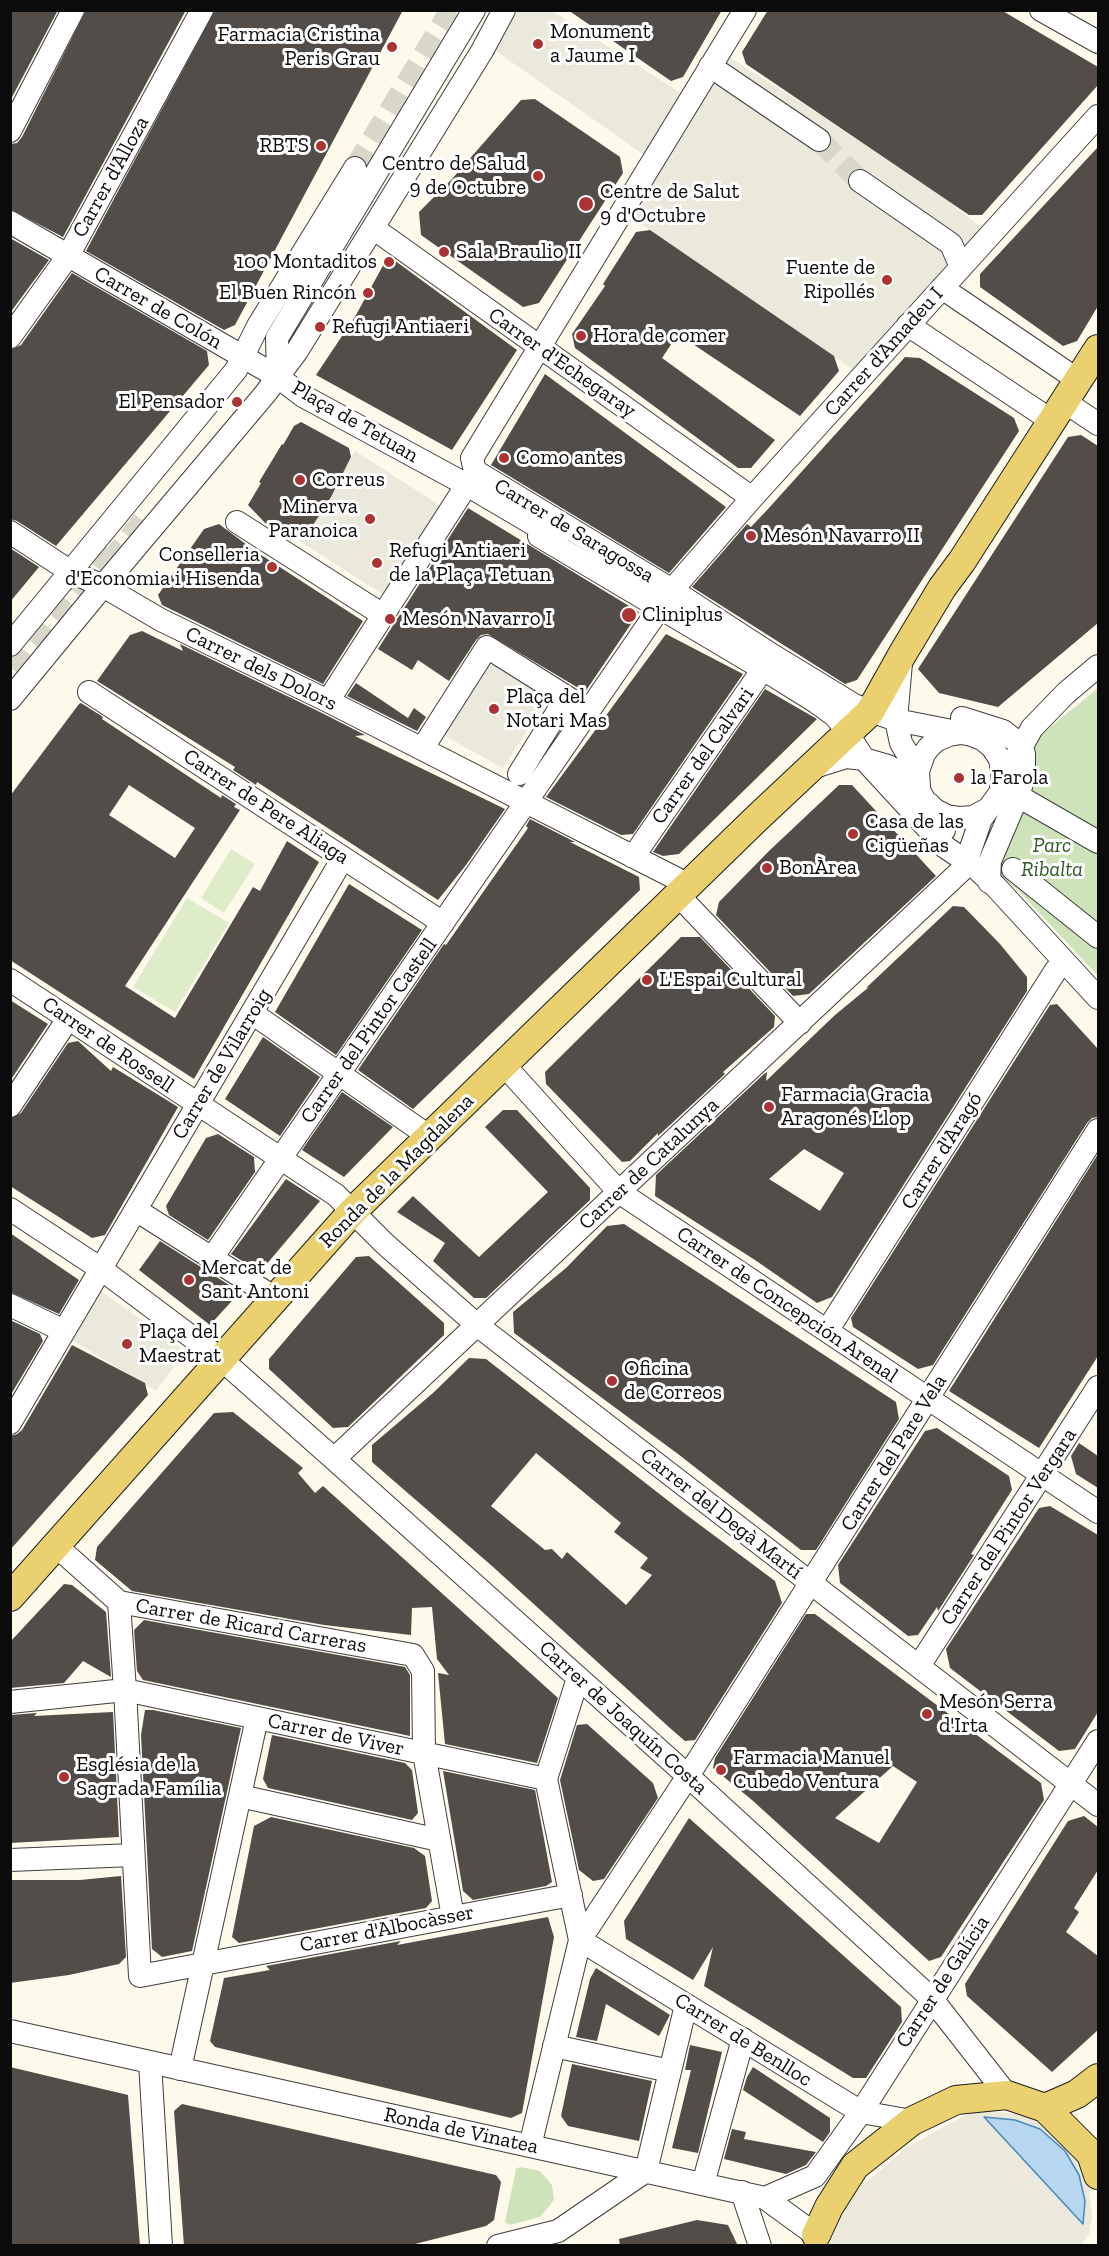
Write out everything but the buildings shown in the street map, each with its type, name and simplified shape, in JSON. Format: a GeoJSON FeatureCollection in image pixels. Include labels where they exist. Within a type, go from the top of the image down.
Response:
{"type":"FeatureCollection","features":[{"type":"Feature","properties":{"kind":"main road","name":"Ronda de la Magdalena"},"geometry":{"type":"LineString","coordinates":[[10,1597],[352,1212],[810,768],[848,733],[887,714],[903,653],[942,588],[1098,349]]}},
{"type":"Feature","properties":{"kind":"main road"},"geometry":{"type":"LineString","coordinates":[[1045,2108],[1077,2094],[1098,2078]]}},
{"type":"Feature","properties":{"kind":"main road"},"geometry":{"type":"LineString","coordinates":[[816,2241],[829,2206],[855,2166],[912,2121],[956,2100],[1007,2095],[1045,2108],[1096,2154]]}},
{"type":"Feature","properties":{"kind":"street"},"geometry":{"type":"LineString","coordinates":[[10,131],[73,10]]}},
{"type":"Feature","properties":{"kind":"street","name":"Carrer d'Alloza"},"geometry":{"type":"LineString","coordinates":[[10,337],[68,256],[202,10]]}},
{"type":"Feature","properties":{"kind":"street"},"geometry":{"type":"LineString","coordinates":[[10,645],[236,370],[258,326],[290,296],[474,10]]}},
{"type":"Feature","properties":{"kind":"street"},"geometry":{"type":"LineString","coordinates":[[10,699],[230,436],[297,351],[482,51],[504,10]]}},
{"type":"Feature","properties":{"kind":"street"},"geometry":{"type":"LineString","coordinates":[[328,701],[469,476],[540,346],[745,10]]}},
{"type":"Feature","properties":{"kind":"street"},"geometry":{"type":"LineString","coordinates":[[1041,10],[1098,42]]}},
{"type":"Feature","properties":{"kind":"street"},"geometry":{"type":"LineString","coordinates":[[711,66],[819,140]]}},
{"type":"Feature","properties":{"kind":"street","name":"Carrer d'Amadeu I"},"geometry":{"type":"LineString","coordinates":[[521,800],[587,714],[665,600],[752,498],[1098,116]]}},
{"type":"Feature","properties":{"kind":"street"},"geometry":{"type":"LineString","coordinates":[[278,377],[277,338],[290,296],[356,168]]}},
{"type":"Feature","properties":{"kind":"street"},"geometry":{"type":"LineString","coordinates":[[860,181],[951,244],[961,267]]}},
{"type":"Feature","properties":{"kind":"street","name":"Carrer de Colón"},"geometry":{"type":"LineString","coordinates":[[10,222],[278,377]]}},
{"type":"Feature","properties":{"kind":"street","name":"Carrer d'Echegaray"},"geometry":{"type":"LineString","coordinates":[[373,228],[752,498]]}},
{"type":"Feature","properties":{"kind":"street"},"geometry":{"type":"LineString","coordinates":[[942,288],[1065,401],[1098,424]]}},
{"type":"Feature","properties":{"kind":"street"},"geometry":{"type":"LineString","coordinates":[[290,296],[319,315]]}},
{"type":"Feature","properties":{"kind":"street"},"geometry":{"type":"LineString","coordinates":[[908,325],[1065,401]]}},
{"type":"Feature","properties":{"kind":"street","name":"Plaça de Tetuan"},"geometry":{"type":"LineString","coordinates":[[278,377],[303,396],[469,476]]}},
{"type":"Feature","properties":{"kind":"street"},"geometry":{"type":"LineString","coordinates":[[203,411],[220,420],[230,436]]}},
{"type":"Feature","properties":{"kind":"street"},"geometry":{"type":"LineString","coordinates":[[171,450],[164,478],[138,518],[173,484],[199,472]]}},
{"type":"Feature","properties":{"kind":"street","name":"Carrer de Saragossa"},"geometry":{"type":"LineString","coordinates":[[469,476],[768,662],[840,697],[887,714]]}},
{"type":"Feature","properties":{"kind":"street"},"geometry":{"type":"LineString","coordinates":[[237,522],[383,615]]}},
{"type":"Feature","properties":{"kind":"street","name":"Carrer dels Dolors"},"geometry":{"type":"LineString","coordinates":[[10,532],[71,572],[103,586],[161,620],[422,749]]}},
{"type":"Feature","properties":{"kind":"street"},"geometry":{"type":"LineString","coordinates":[[587,714],[487,647],[422,749],[633,857],[683,890],[800,1023]]}},
{"type":"Feature","properties":{"kind":"street","name":"Carrer de Saragossa"},"geometry":{"type":"LineString","coordinates":[[768,662],[840,722],[864,759],[945,847],[964,863]]}},
{"type":"Feature","properties":{"kind":"street","name":"Carrer del Calvari"},"geometry":{"type":"LineString","coordinates":[[633,857],[768,662]]}},
{"type":"Feature","properties":{"kind":"street"},"geometry":{"type":"LineString","coordinates":[[964,863],[978,825],[1001,800],[1021,745],[1032,728],[1066,693],[1098,666]]}},
{"type":"Feature","properties":{"kind":"street","name":"Carrer de Pere Aliaga"},"geometry":{"type":"LineString","coordinates":[[89,692],[443,923]]}},
{"type":"Feature","properties":{"kind":"street"},"geometry":{"type":"LineString","coordinates":[[519,774],[558,711],[587,714]]}},
{"type":"Feature","properties":{"kind":"street"},"geometry":{"type":"LineString","coordinates":[[887,714],[982,739],[992,747],[1000,759],[1003,779],[990,861],[990,882]]}},
{"type":"Feature","properties":{"kind":"street"},"geometry":{"type":"LineString","coordinates":[[887,714],[974,721],[1003,731],[1021,745]]}},
{"type":"Feature","properties":{"kind":"street"},"geometry":{"type":"LineString","coordinates":[[887,714],[936,821],[953,840],[964,863],[1098,1016]]}},
{"type":"Feature","properties":{"kind":"street"},"geometry":{"type":"LineString","coordinates":[[921,786],[924,754],[929,747],[937,740],[961,733]]}},
{"type":"Feature","properties":{"kind":"street"},"geometry":{"type":"LineString","coordinates":[[521,800],[557,734]]}},
{"type":"Feature","properties":{"kind":"street","name":"Ronda de la Magdalena"},"geometry":{"type":"LineString","coordinates":[[810,768],[846,758],[864,759]]}},
{"type":"Feature","properties":{"kind":"street"},"geometry":{"type":"LineString","coordinates":[[864,759],[888,765],[909,776],[921,786],[941,813],[960,818],[973,817],[1001,800]]}},
{"type":"Feature","properties":{"kind":"street","name":"Carrer del Pintor Castell"},"geometry":{"type":"LineString","coordinates":[[212,1258],[443,923],[521,800]]}},
{"type":"Feature","properties":{"kind":"street"},"geometry":{"type":"LineString","coordinates":[[1001,800],[1098,842]]}},
{"type":"Feature","properties":{"kind":"street","name":"Carrer de Vilarroig"},"geometry":{"type":"LineString","coordinates":[[101,1269],[343,858]]}},
{"type":"Feature","properties":{"kind":"street"},"geometry":{"type":"LineString","coordinates":[[964,863],[990,882],[1098,998]]}},
{"type":"Feature","properties":{"kind":"street","name":"Carrer de Catalunya"},"geometry":{"type":"LineString","coordinates":[[334,1459],[800,1023],[964,863]]}},
{"type":"Feature","properties":{"kind":"street"},"geometry":{"type":"LineString","coordinates":[[1013,869],[1098,936]]}},
{"type":"Feature","properties":{"kind":"street","name":"Carrer d'Aragó"},"geometry":{"type":"LineString","coordinates":[[827,1331],[1056,970]]}},
{"type":"Feature","properties":{"kind":"street","name":"Carrer de Rossell"},"geometry":{"type":"LineString","coordinates":[[10,980],[336,1195],[352,1212]]}},
{"type":"Feature","properties":{"kind":"street"},"geometry":{"type":"LineString","coordinates":[[252,1013],[430,1137]]}},
{"type":"Feature","properties":{"kind":"street"},"geometry":{"type":"LineString","coordinates":[[10,1106],[68,1019]]}},
{"type":"Feature","properties":{"kind":"street","name":"Carrer de Concepción Arenal"},"geometry":{"type":"LineString","coordinates":[[504,1065],[619,1192],[1098,1512]]}},
{"type":"Feature","properties":{"kind":"street","name":"Carrer del Pare Vela"},"geometry":{"type":"LineString","coordinates":[[688,1776],[1098,1130]]}},
{"type":"Feature","properties":{"kind":"street"},"geometry":{"type":"LineString","coordinates":[[10,1209],[101,1269],[221,1359]]}},
{"type":"Feature","properties":{"kind":"street"},"geometry":{"type":"LineString","coordinates":[[136,1210],[275,1298]]}},
{"type":"Feature","properties":{"kind":"street","name":"Carrer del Degà Martí"},"geometry":{"type":"LineString","coordinates":[[352,1212],[477,1325],[1098,1805]]}},
{"type":"Feature","properties":{"kind":"street"},"geometry":{"type":"LineString","coordinates":[[10,1423],[101,1269]]}},
{"type":"Feature","properties":{"kind":"street"},"geometry":{"type":"LineString","coordinates":[[10,1305],[64,1331]]}},
{"type":"Feature","properties":{"kind":"street","name":"Carrer de Joaquín Costa"},"geometry":{"type":"LineString","coordinates":[[221,1359],[688,1776],[932,1999],[1007,2095]]}},
{"type":"Feature","properties":{"kind":"street","name":"Carrer del Pintor Vergara"},"geometry":{"type":"LineString","coordinates":[[919,1666],[1098,1387]]}},
{"type":"Feature","properties":{"kind":"street","name":"Carrer de Ricard Carreras"},"geometry":{"type":"LineString","coordinates":[[55,1545],[119,1602],[412,1655],[423,1671],[424,1753]]}},
{"type":"Feature","properties":{"kind":"street"},"geometry":{"type":"LineString","coordinates":[[119,1602],[140,1976],[203,1964]]}},
{"type":"Feature","properties":{"kind":"street"},"geometry":{"type":"LineString","coordinates":[[578,1678],[546,1779],[580,1940]]}},
{"type":"Feature","properties":{"kind":"street","name":"Carrer de Viver"},"geometry":{"type":"LineString","coordinates":[[10,1702],[125,1690],[546,1779]]}},
{"type":"Feature","properties":{"kind":"street"},"geometry":{"type":"LineString","coordinates":[[180,2068],[257,1718]]}},
{"type":"Feature","properties":{"kind":"street","name":"Carrer de Galícia"},"geometry":{"type":"LineString","coordinates":[[765,2198],[815,2176],[861,2112],[1098,1741]]}},
{"type":"Feature","properties":{"kind":"street"},"geometry":{"type":"LineString","coordinates":[[424,1753],[453,1917]]}},
{"type":"Feature","properties":{"kind":"street"},"geometry":{"type":"LineString","coordinates":[[530,2146],[580,1940],[688,1776]]}},
{"type":"Feature","properties":{"kind":"street"},"geometry":{"type":"LineString","coordinates":[[240,1796],[439,1840]]}},
{"type":"Feature","properties":{"kind":"street"},"geometry":{"type":"LineString","coordinates":[[10,1860],[133,1855]]}},
{"type":"Feature","properties":{"kind":"street","name":"Carrer d'Albocàsser"},"geometry":{"type":"LineString","coordinates":[[203,1964],[571,1895]]}},
{"type":"Feature","properties":{"kind":"street","name":"Carrer de Benlloc"},"geometry":{"type":"LineString","coordinates":[[580,1940],[861,2112],[912,2121]]}},
{"type":"Feature","properties":{"kind":"street"},"geometry":{"type":"LineString","coordinates":[[498,2246],[558,2231],[646,2171],[686,2005]]}},
{"type":"Feature","properties":{"kind":"street","name":"Ronda de Vinatea"},"geometry":{"type":"LineString","coordinates":[[10,2031],[742,2192],[765,2198],[816,2241]]}},
{"type":"Feature","properties":{"kind":"street"},"geometry":{"type":"LineString","coordinates":[[703,2184],[743,2039]]}},
{"type":"Feature","properties":{"kind":"street"},"geometry":{"type":"LineString","coordinates":[[554,2046],[670,2071]]}},
{"type":"Feature","properties":{"kind":"street"},"geometry":{"type":"LineString","coordinates":[[150,2062],[161,2246]]}},
{"type":"Feature","properties":{"kind":"street"},"geometry":{"type":"LineString","coordinates":[[742,2192],[760,2246]]}},
{"type":"Feature","properties":{"kind":"green space","name":"Parc Ribalta"},"geometry":{"type":"Polygon","coordinates":[[[1098,688],[1098,976],[1017,889],[994,872],[1024,797],[1037,738],[1098,688]]]}},
{"type":"Feature","properties":{"kind":"green space"},"geometry":{"type":"Polygon","coordinates":[[[231,849],[255,864],[224,913],[201,898],[231,849]]]}},
{"type":"Feature","properties":{"kind":"green space"},"geometry":{"type":"Polygon","coordinates":[[[187,898],[229,923],[175,1012],[133,987],[187,898]]]}},
{"type":"Feature","properties":{"kind":"green space"},"geometry":{"type":"Polygon","coordinates":[[[520,2167],[540,2171],[552,2185],[554,2200],[540,2217],[510,2225],[505,2222],[516,2169],[520,2167]]]}},
{"type":"Feature","properties":{"kind":"shaded area"},"geometry":{"type":"Polygon","coordinates":[[[513,11],[552,11],[695,102],[724,54],[802,103],[948,201],[983,229],[855,371],[629,216],[653,161],[493,49],[513,11]]]}},
{"type":"Feature","properties":{"kind":"shaded area"},"geometry":{"type":"Polygon","coordinates":[[[355,451],[444,508],[387,597],[298,540],[307,535],[317,516],[320,517],[327,504],[325,503],[341,479],[355,451]]]}},
{"type":"Feature","properties":{"kind":"shaded area","name":"Plaça del Notari Mas"},"geometry":{"type":"Polygon","coordinates":[[[510,661],[554,689],[503,768],[434,730],[474,668],[510,661]]]}},
{"type":"Feature","properties":{"kind":"shaded area","name":"Plaça del Maestrat"},"geometry":{"type":"Polygon","coordinates":[[[98,1289],[185,1351],[156,1391],[67,1337],[98,1289]]]}},
{"type":"Feature","properties":{"kind":"shaded area"},"geometry":{"type":"Polygon","coordinates":[[[973,2111],[1016,2114],[1046,2125],[1067,2144],[1087,2171],[1092,2217],[1089,2234],[1081,2245],[829,2246],[828,2243],[835,2226],[858,2190],[906,2148],[973,2111]]]}},
{"type":"Feature","properties":{"kind":"water"},"geometry":{"type":"Polygon","coordinates":[[[984,2117],[1015,2120],[1040,2129],[1065,2151],[1079,2175],[1085,2201],[1083,2224],[984,2117]]]}},
{"type":"Feature","properties":{"kind":"tunnel"},"geometry":{"type":"LineString","coordinates":[[355,168],[451,10]]}},
{"type":"Feature","properties":{"kind":"tunnel"},"geometry":{"type":"LineString","coordinates":[[819,140],[860,181]]}},
{"type":"Feature","properties":{"kind":"tunnel"},"geometry":{"type":"LineString","coordinates":[[109,563],[143,521]]}},
{"type":"Feature","properties":{"kind":"tunnel"},"geometry":{"type":"LineString","coordinates":[[10,667],[112,541]]}},
{"type":"Feature","properties":{"kind":"place","name":"Monument a Jaume I"},"geometry":{"type":"Point","coordinates":[538,44]}},
{"type":"Feature","properties":{"kind":"place","name":"Farmacia Cristina Peris Grau"},"geometry":{"type":"Point","coordinates":[392,47]}},
{"type":"Feature","properties":{"kind":"place","name":"RBTS"},"geometry":{"type":"Point","coordinates":[321,146]}},
{"type":"Feature","properties":{"kind":"place","name":"Centro de Salud 9 de Octubre"},"geometry":{"type":"Point","coordinates":[538,176]}},
{"type":"Feature","properties":{"kind":"place","name":"Centre de Salut 9 d'Octubre"},"geometry":{"type":"Point","coordinates":[586,204]}},
{"type":"Feature","properties":{"kind":"place","name":"Sala Braulio II"},"geometry":{"type":"Point","coordinates":[444,252]}},
{"type":"Feature","properties":{"kind":"place","name":"100 Montaditos"},"geometry":{"type":"Point","coordinates":[389,262]}},
{"type":"Feature","properties":{"kind":"place","name":"Fuente de Ripollés"},"geometry":{"type":"Point","coordinates":[887,280]}},
{"type":"Feature","properties":{"kind":"place","name":"El Buen Rincón"},"geometry":{"type":"Point","coordinates":[368,293]}},
{"type":"Feature","properties":{"kind":"place","name":"Refugi Antiaeri"},"geometry":{"type":"Point","coordinates":[320,327]}},
{"type":"Feature","properties":{"kind":"place","name":"Hora de comer"},"geometry":{"type":"Point","coordinates":[581,336]}},
{"type":"Feature","properties":{"kind":"place","name":"El Pensador"},"geometry":{"type":"Point","coordinates":[237,402]}},
{"type":"Feature","properties":{"kind":"place","name":"Como antes"},"geometry":{"type":"Point","coordinates":[504,458]}},
{"type":"Feature","properties":{"kind":"place","name":"Correus"},"geometry":{"type":"Point","coordinates":[300,480]}},
{"type":"Feature","properties":{"kind":"place","name":"Minerva Paranoica"},"geometry":{"type":"Point","coordinates":[370,519]}},
{"type":"Feature","properties":{"kind":"place","name":"Mesón Navarro II"},"geometry":{"type":"Point","coordinates":[751,536]}},
{"type":"Feature","properties":{"kind":"place","name":"Refugi Antiaeri de la Plaça Tetuan"},"geometry":{"type":"Point","coordinates":[377,563]}},
{"type":"Feature","properties":{"kind":"place","name":"Conselleria d'Economia i Hisenda"},"geometry":{"type":"Point","coordinates":[272,567]}},
{"type":"Feature","properties":{"kind":"place","name":"Cliniplus"},"geometry":{"type":"Point","coordinates":[629,615]}},
{"type":"Feature","properties":{"kind":"place","name":"Mesón Navarro I"},"geometry":{"type":"Point","coordinates":[390,619]}},
{"type":"Feature","properties":{"kind":"place","name":"Plaça del Notari Mas"},"geometry":{"type":"Point","coordinates":[494,709]}},
{"type":"Feature","properties":{"kind":"place","name":"la Farola"},"geometry":{"type":"Point","coordinates":[959,778]}},
{"type":"Feature","properties":{"kind":"place","name":"Casa de las Cigüeñas"},"geometry":{"type":"Point","coordinates":[853,834]}},
{"type":"Feature","properties":{"kind":"place","name":"BonÀrea"},"geometry":{"type":"Point","coordinates":[767,868]}},
{"type":"Feature","properties":{"kind":"place","name":"L'Espai Cultural"},"geometry":{"type":"Point","coordinates":[647,980]}},
{"type":"Feature","properties":{"kind":"place","name":"Farmacia Gracia Aragonés Llop"},"geometry":{"type":"Point","coordinates":[769,1107]}},
{"type":"Feature","properties":{"kind":"place","name":"Mercat de Sant Antoni"},"geometry":{"type":"Point","coordinates":[189,1280]}},
{"type":"Feature","properties":{"kind":"place","name":"Plaça del Maestrat"},"geometry":{"type":"Point","coordinates":[127,1344]}},
{"type":"Feature","properties":{"kind":"place","name":"Oficina de Correos"},"geometry":{"type":"Point","coordinates":[612,1381]}},
{"type":"Feature","properties":{"kind":"place","name":"Mesón Serra d'Irta"},"geometry":{"type":"Point","coordinates":[927,1714]}},
{"type":"Feature","properties":{"kind":"place","name":"Farmacia Manuel Cubedo Ventura"},"geometry":{"type":"Point","coordinates":[721,1770]}},
{"type":"Feature","properties":{"kind":"place","name":"Església de la Sagrada Família"},"geometry":{"type":"Point","coordinates":[64,1777]}}]}
